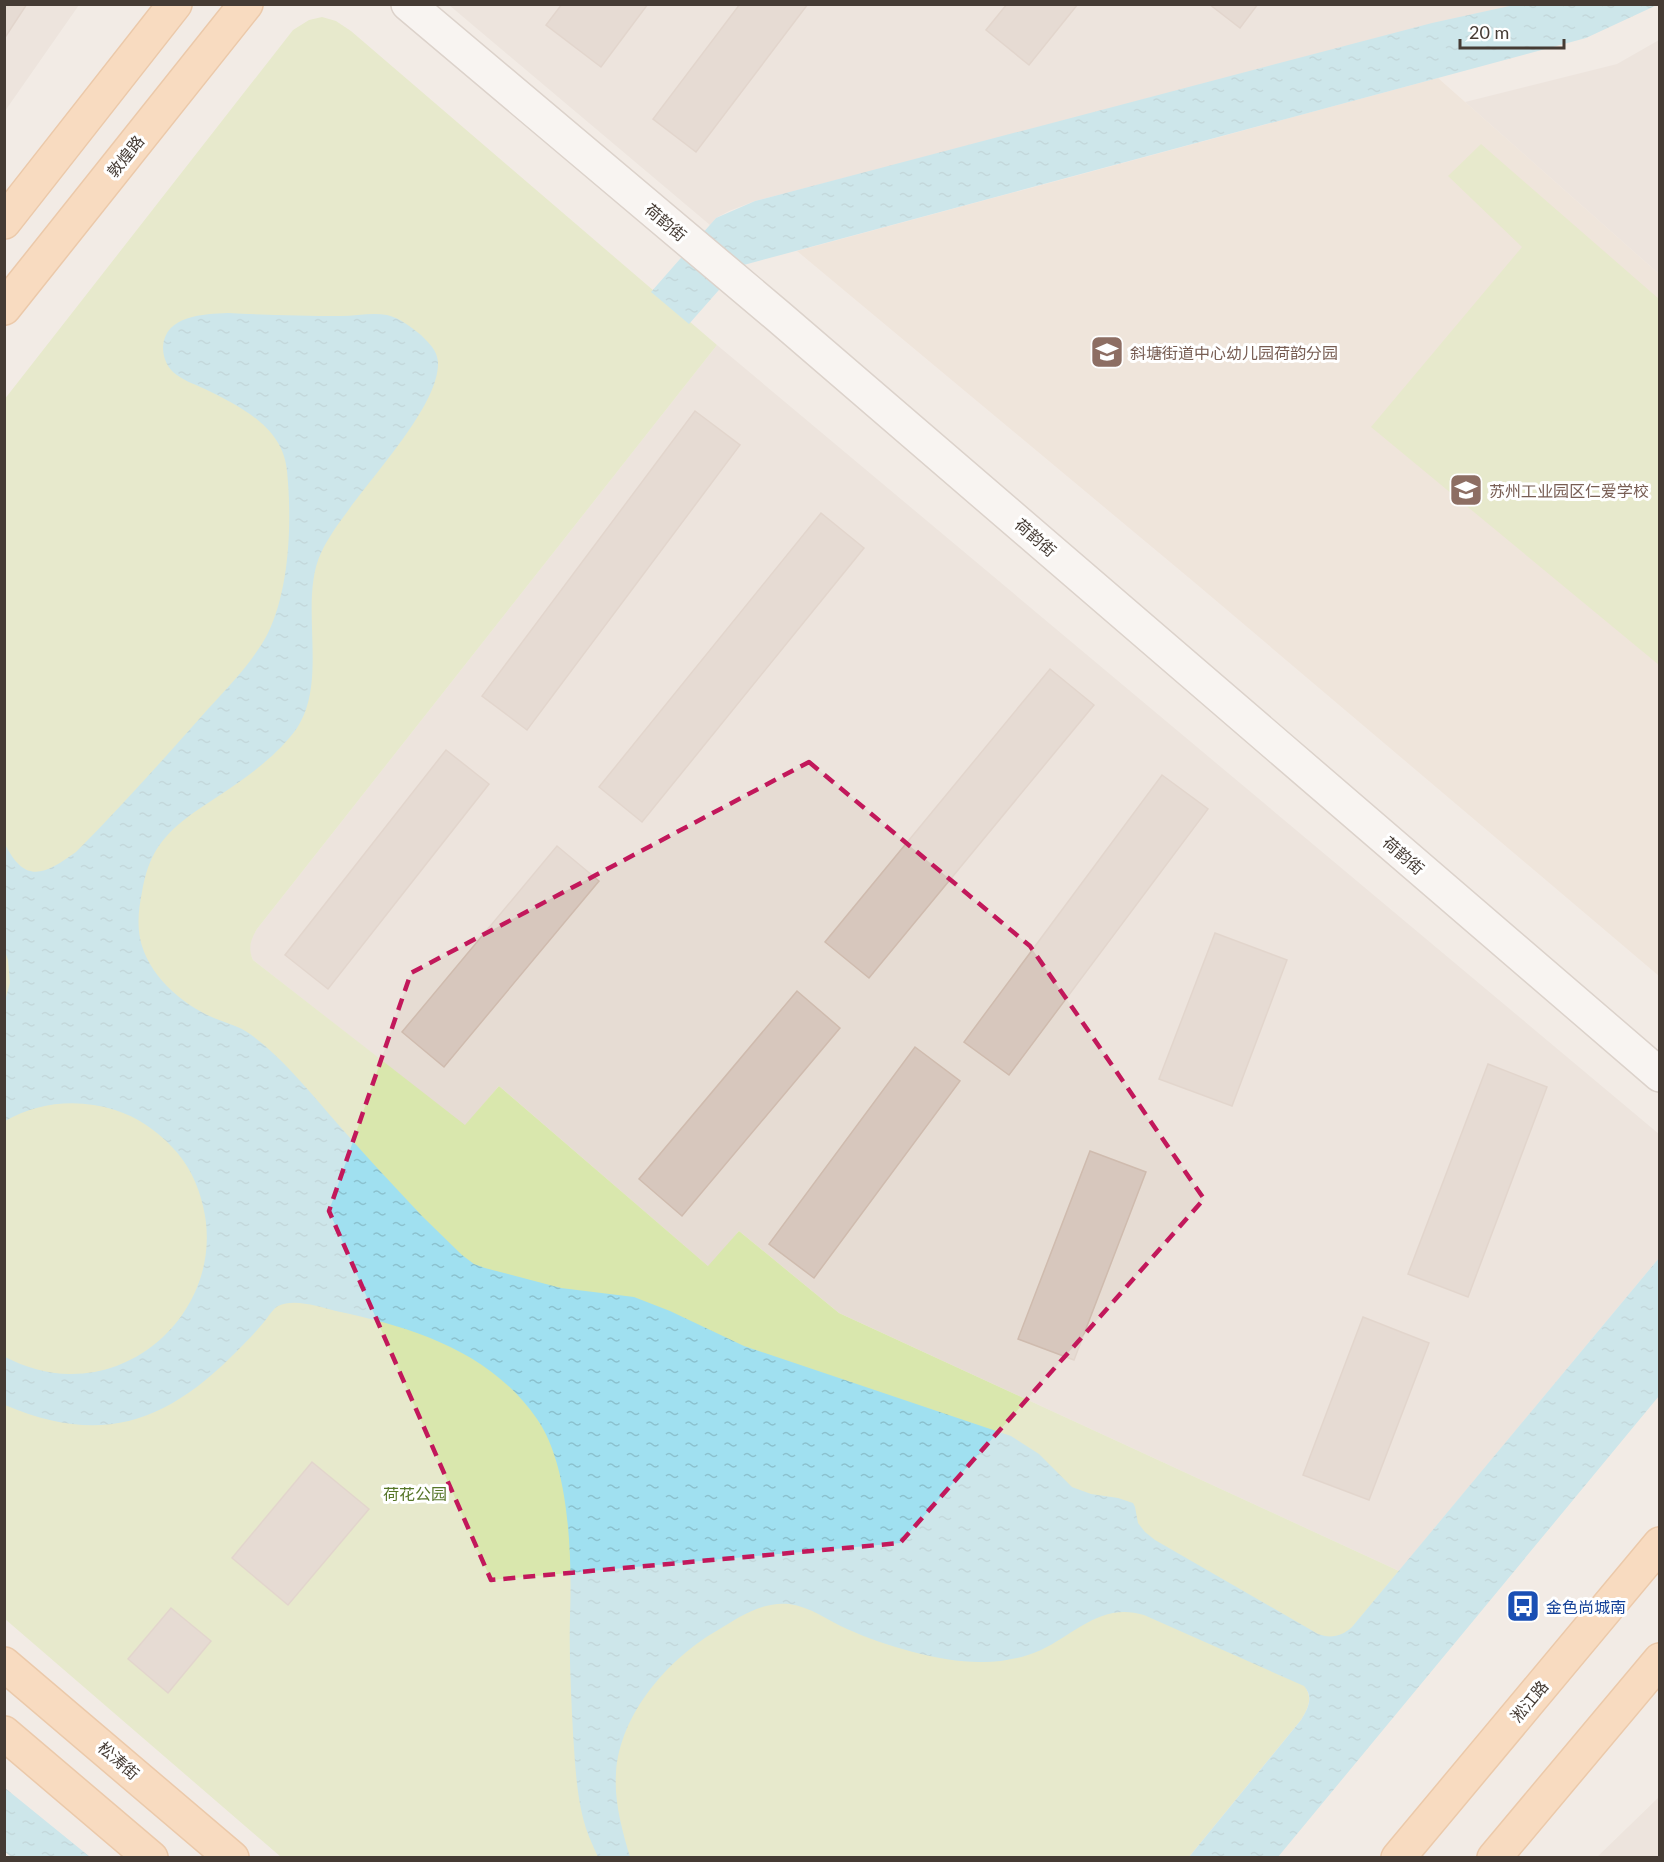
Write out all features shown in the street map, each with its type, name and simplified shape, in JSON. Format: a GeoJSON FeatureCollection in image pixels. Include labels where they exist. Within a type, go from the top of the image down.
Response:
{"type":"FeatureCollection","features":[{"type":"Feature","properties":{"kind":"main road"},"geometry":{"type":"LineString","coordinates":[[4,222],[176,4]]}},
{"type":"Feature","properties":{"kind":"main road","name":"敦煌路"},"geometry":{"type":"LineString","coordinates":[[4,308],[246,4]]}},
{"type":"Feature","properties":{"kind":"main road","name":"淞江路"},"geometry":{"type":"LineString","coordinates":[[1398,1857],[1659,1544]]}},
{"type":"Feature","properties":{"kind":"main road"},"geometry":{"type":"LineString","coordinates":[[1494,1857],[1659,1660]]}},
{"type":"Feature","properties":{"kind":"main road","name":"松涛街"},"geometry":{"type":"LineString","coordinates":[[4,1664],[232,1857]]}},
{"type":"Feature","properties":{"kind":"main road"},"geometry":{"type":"LineString","coordinates":[[4,1733],[151,1857]]}},
{"type":"Feature","properties":{"kind":"street","name":"荷韵街"},"geometry":{"type":"LineString","coordinates":[[408,4],[778,316],[1659,1075]]}},
{"type":"Feature","properties":{"kind":"highlighted area"},"geometry":{"type":"Polygon","coordinates":[[[809,762],[1030,946],[1204,1199],[900,1543],[491,1580],[329,1211],[411,973],[809,762]]]}},
{"type":"Feature","properties":{"kind":"shaded area"},"geometry":{"type":"Polygon","coordinates":[[[5,5],[79,5],[5,111],[5,5]]]}},
{"type":"Feature","properties":{"kind":"shaded area"},"geometry":{"type":"Polygon","coordinates":[[[449,5],[1518,5],[755,201],[729,211],[716,218],[710,225],[449,5]]]}},
{"type":"Feature","properties":{"kind":"shaded area"},"geometry":{"type":"Polygon","coordinates":[[[1659,40],[1659,274],[1465,102],[1617,64],[1659,40]]]}},
{"type":"Feature","properties":{"kind":"shaded area","name":"苏州工业园区仁爱学校"},"geometry":{"type":"Polygon","coordinates":[[[1438,78],[1659,274],[1659,976],[1194,582],[797,251],[1438,78]]]}},
{"type":"Feature","properties":{"kind":"shaded area"},"geometry":{"type":"Polygon","coordinates":[[[717,345],[1659,1134],[1659,1258],[1399,1571],[839,1313],[739,1231],[709,1267],[499,1086],[465,1126],[253,960],[249,950],[251,939],[257,929],[717,345]]]}},
{"type":"Feature","properties":{"kind":"shaded area"},"geometry":{"type":"Polygon","coordinates":[[[1659,1797],[1659,1857],[1597,1857],[1659,1797]]]}},
{"type":"Feature","properties":{"kind":"green space","name":"荷花公园"},"geometry":{"type":"Polygon","coordinates":[[[322,17],[336,21],[351,31],[717,345],[257,929],[251,945],[253,960],[465,1125],[499,1086],[708,1266],[739,1231],[839,1313],[1399,1571],[1304,1685],[1309,1702],[1301,1720],[1189,1857],[281,1857],[5,1619],[4,400],[293,30],[309,20],[322,17]]]}},
{"type":"Feature","properties":{"kind":"green space"},"geometry":{"type":"Polygon","coordinates":[[[1481,144],[1659,299],[1659,665],[1371,427],[1522,247],[1448,176],[1481,144]]]}},
{"type":"Feature","properties":{"kind":"water"},"geometry":{"type":"Polygon","coordinates":[[[1514,5],[1657,5],[1586,38],[740,266],[689,324],[651,292],[716,218],[755,201],[1432,23],[1514,5]]]}},
{"type":"Feature","properties":{"kind":"water"},"geometry":{"type":"Polygon","coordinates":[[[208,314],[392,316],[409,326],[430,344],[438,362],[434,383],[424,407],[389,458],[349,509],[321,553],[312,594],[311,687],[306,709],[297,728],[260,766],[199,809],[166,836],[154,854],[144,882],[139,915],[140,938],[150,964],[167,986],[189,1005],[246,1031],[282,1061],[422,1216],[474,1264],[561,1288],[634,1297],[670,1311],[744,1346],[1011,1436],[1039,1454],[1072,1487],[1091,1494],[1133,1503],[1138,1523],[1155,1540],[1318,1634],[1332,1636],[1344,1633],[1352,1627],[1659,1258],[1659,1396],[1278,1857],[1189,1857],[1301,1720],[1308,1707],[1309,1699],[1304,1686],[1144,1615],[1129,1612],[1102,1616],[1090,1621],[1054,1643],[1027,1655],[1005,1660],[967,1662],[896,1647],[847,1629],[805,1608],[779,1604],[752,1611],[700,1642],[665,1672],[650,1690],[627,1729],[616,1773],[617,1805],[630,1857],[598,1857],[584,1823],[576,1776],[570,1674],[569,1541],[562,1487],[548,1439],[537,1419],[518,1395],[496,1376],[473,1359],[421,1334],[365,1317],[307,1304],[292,1303],[278,1306],[272,1311],[244,1344],[205,1380],[179,1399],[153,1413],[126,1422],[98,1425],[69,1424],[38,1417],[5,1405],[5,1357],[36,1369],[70,1374],[101,1371],[130,1360],[155,1344],[177,1322],[193,1297],[203,1268],[207,1238],[203,1206],[198,1190],[192,1174],[178,1153],[153,1130],[123,1113],[101,1106],[73,1103],[45,1106],[5,1121],[4,1004],[10,983],[8,960],[4,948],[4,842],[20,865],[36,872],[55,866],[76,852],[237,677],[254,656],[268,633],[281,596],[288,554],[289,490],[284,456],[278,442],[258,420],[232,403],[184,380],[173,372],[164,357],[163,350],[165,336],[178,322],[208,314]]]}},
{"type":"Feature","properties":{"kind":"water"},"geometry":{"type":"Polygon","coordinates":[[[4,1788],[90,1857],[11,1857],[5,1852],[4,1788]]]}},
{"type":"Feature","properties":{"kind":"building"},"geometry":{"type":"Polygon","coordinates":[[[4,4],[27,4],[4,39],[4,4]]]}},
{"type":"Feature","properties":{"kind":"building"},"geometry":{"type":"Polygon","coordinates":[[[562,4],[648,4],[601,67],[546,25],[562,4]]]}},
{"type":"Feature","properties":{"kind":"building"},"geometry":{"type":"Polygon","coordinates":[[[740,4],[808,4],[696,152],[653,119],[740,4]]]}},
{"type":"Feature","properties":{"kind":"building"},"geometry":{"type":"Polygon","coordinates":[[[1007,4],[1078,4],[1029,65],[986,30],[1007,4]]]}},
{"type":"Feature","properties":{"kind":"building"},"geometry":{"type":"Polygon","coordinates":[[[1209,4],[1258,4],[1240,28],[1209,4]]]}},
{"type":"Feature","properties":{"kind":"building"},"geometry":{"type":"Polygon","coordinates":[[[695,411],[740,445],[527,730],[482,696],[695,411]]]}},
{"type":"Feature","properties":{"kind":"building"},"geometry":{"type":"Polygon","coordinates":[[[821,513],[864,548],[642,822],[599,787],[821,513]]]}},
{"type":"Feature","properties":{"kind":"building"},"geometry":{"type":"Polygon","coordinates":[[[1050,669],[1094,705],[869,978],[825,942],[1050,669]]]}},
{"type":"Feature","properties":{"kind":"building"},"geometry":{"type":"Polygon","coordinates":[[[446,750],[489,784],[328,989],[285,955],[446,750]]]}},
{"type":"Feature","properties":{"kind":"building"},"geometry":{"type":"Polygon","coordinates":[[[1162,775],[1208,809],[1009,1075],[964,1042],[1162,775]]]}},
{"type":"Feature","properties":{"kind":"building"},"geometry":{"type":"Polygon","coordinates":[[[557,846],[599,881],[444,1067],[402,1032],[557,846]]]}},
{"type":"Feature","properties":{"kind":"building"},"geometry":{"type":"Polygon","coordinates":[[[1215,933],[1287,960],[1232,1106],[1159,1079],[1215,933]]]}},
{"type":"Feature","properties":{"kind":"building"},"geometry":{"type":"Polygon","coordinates":[[[797,991],[840,1028],[682,1216],[639,1179],[797,991]]]}},
{"type":"Feature","properties":{"kind":"building"},"geometry":{"type":"Polygon","coordinates":[[[915,1047],[960,1081],[814,1278],[769,1244],[915,1047]]]}},
{"type":"Feature","properties":{"kind":"building"},"geometry":{"type":"Polygon","coordinates":[[[1488,1064],[1547,1087],[1468,1297],[1408,1274],[1488,1064]]]}},
{"type":"Feature","properties":{"kind":"building"},"geometry":{"type":"Polygon","coordinates":[[[1090,1151],[1146,1172],[1074,1360],[1018,1339],[1090,1151]]]}},
{"type":"Feature","properties":{"kind":"building"},"geometry":{"type":"Polygon","coordinates":[[[1363,1317],[1429,1343],[1369,1500],[1303,1475],[1363,1317]]]}},
{"type":"Feature","properties":{"kind":"building"},"geometry":{"type":"Polygon","coordinates":[[[312,1462],[369,1509],[288,1605],[232,1558],[312,1462]]]}},
{"type":"Feature","properties":{"kind":"building"},"geometry":{"type":"Polygon","coordinates":[[[171,1608],[211,1641],[168,1693],[128,1659],[171,1608]]]}},
{"type":"Feature","properties":{"kind":"place","name":"斜塘街道中心幼儿园荷韵分园"},"geometry":{"type":"Point","coordinates":[1107,352]}},
{"type":"Feature","properties":{"kind":"place","name":"苏州工业园区仁爱学校"},"geometry":{"type":"Point","coordinates":[1466,490]}},
{"type":"Feature","properties":{"kind":"place","name":"金色尚城南"},"geometry":{"type":"Point","coordinates":[1523,1606]}}]}
